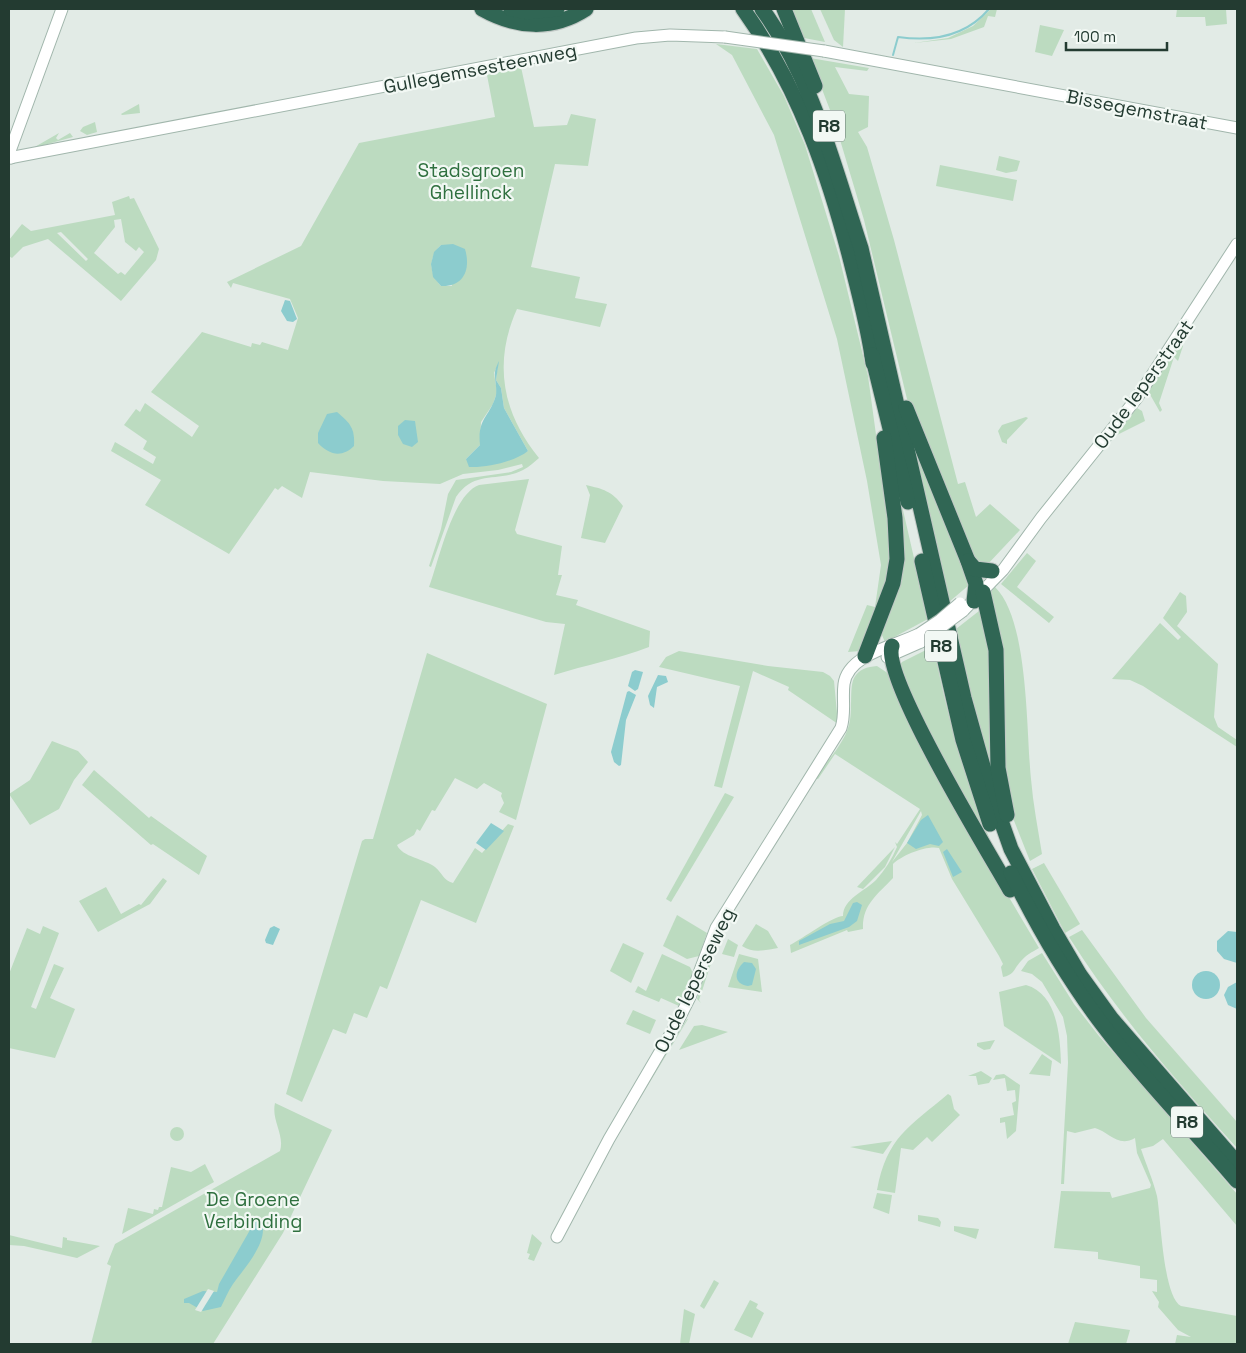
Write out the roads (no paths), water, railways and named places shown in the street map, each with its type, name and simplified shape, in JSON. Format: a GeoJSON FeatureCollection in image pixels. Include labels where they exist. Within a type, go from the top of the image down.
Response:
{"type":"FeatureCollection","features":[{"type":"Feature","properties":{"kind":"highway"},"geometry":{"type":"LineString","coordinates":[[482,9],[509,22],[537,25],[568,18],[586,9]]}},
{"type":"Feature","properties":{"kind":"highway"},"geometry":{"type":"LineString","coordinates":[[511,9],[541,12],[557,9]]}},
{"type":"Feature","properties":{"kind":"highway","name":"R8"},"geometry":{"type":"LineString","coordinates":[[743,9],[777,62],[815,145],[845,240],[971,767],[991,828],[1038,928],[1070,979],[1105,1028],[1237,1181]]}},
{"type":"Feature","properties":{"kind":"highway","name":"R8"},"geometry":{"type":"LineString","coordinates":[[762,9],[794,61],[830,152],[861,248],[975,742],[1001,824],[1026,881],[1080,974],[1111,1018],[1237,1163]]}},
{"type":"Feature","properties":{"kind":"highway","name":"R8"},"geometry":{"type":"LineString","coordinates":[[784,9],[811,76],[837,150],[862,238],[861,248]]}},
{"type":"Feature","properties":{"kind":"highway"},"geometry":{"type":"LineString","coordinates":[[882,341],[910,419],[968,561],[971,599],[990,619],[998,664],[998,768],[1002,792],[1026,881]]}},
{"type":"Feature","properties":{"kind":"highway"},"geometry":{"type":"LineString","coordinates":[[866,656],[893,583],[897,550],[891,485],[872,355]]}},
{"type":"Feature","properties":{"kind":"highway"},"geometry":{"type":"LineString","coordinates":[[968,561],[980,572],[993,574]]}},
{"type":"Feature","properties":{"kind":"highway"},"geometry":{"type":"LineString","coordinates":[[876,629],[877,637],[890,651],[919,729],[1025,915],[1038,928]]}},
{"type":"Feature","properties":{"kind":"street"},"geometry":{"type":"LineString","coordinates":[[10,158],[10,150],[62,9]]}},
{"type":"Feature","properties":{"kind":"street","name":"Gullegemsesteenweg"},"geometry":{"type":"LineString","coordinates":[[10,158],[636,38],[670,35],[725,37],[824,51],[953,74]]}},
{"type":"Feature","properties":{"kind":"street","name":"Bissegemstraat"},"geometry":{"type":"LineString","coordinates":[[953,74],[1237,128]]}},
{"type":"Feature","properties":{"kind":"street","name":"Oude Ieperstraat"},"geometry":{"type":"LineString","coordinates":[[993,574],[1041,518],[1137,398],[1237,244]]}},
{"type":"Feature","properties":{"kind":"street"},"geometry":{"type":"LineString","coordinates":[[851,670],[920,638],[971,599],[993,574]]}},
{"type":"Feature","properties":{"kind":"street"},"geometry":{"type":"LineString","coordinates":[[851,670],[866,656],[890,651]]}},
{"type":"Feature","properties":{"kind":"street","name":"Oude Ieperseweg"},"geometry":{"type":"LineString","coordinates":[[557,1237],[609,1139],[678,1021],[690,997],[716,928],[841,728],[844,714],[844,683],[851,670]]}},
{"type":"Feature","properties":{"kind":"water"},"geometry":{"type":"Polygon","coordinates":[[[453,244],[465,249],[467,256],[466,270],[460,280],[449,286],[441,286],[433,277],[431,264],[434,252],[441,245],[453,244]]]}},
{"type":"Feature","properties":{"kind":"water"},"geometry":{"type":"Polygon","coordinates":[[[285,300],[290,301],[297,319],[293,322],[287,321],[281,311],[285,300]]]}},
{"type":"Feature","properties":{"kind":"water"},"geometry":{"type":"Polygon","coordinates":[[[499,361],[496,380],[501,388],[504,408],[528,451],[500,464],[469,467],[466,459],[480,445],[480,429],[496,395],[495,372],[499,361]]]}},
{"type":"Feature","properties":{"kind":"water"},"geometry":{"type":"Polygon","coordinates":[[[337,412],[351,426],[354,435],[354,446],[345,452],[336,454],[318,443],[318,433],[327,414],[337,412]]]}},
{"type":"Feature","properties":{"kind":"water"},"geometry":{"type":"Polygon","coordinates":[[[405,420],[415,421],[418,442],[412,447],[403,444],[398,435],[398,426],[405,420]]]}},
{"type":"Feature","properties":{"kind":"water"},"geometry":{"type":"Polygon","coordinates":[[[635,670],[643,672],[638,689],[635,691],[628,686],[632,672],[635,670]]]}},
{"type":"Feature","properties":{"kind":"water"},"geometry":{"type":"Polygon","coordinates":[[[658,675],[666,676],[668,682],[657,687],[654,708],[650,705],[648,696],[658,675]]]}},
{"type":"Feature","properties":{"kind":"water"},"geometry":{"type":"Polygon","coordinates":[[[629,691],[636,695],[626,720],[621,765],[619,766],[614,762],[611,752],[627,692],[629,691]]]}},
{"type":"Feature","properties":{"kind":"water"},"geometry":{"type":"Polygon","coordinates":[[[928,815],[943,842],[939,846],[930,844],[916,849],[907,843],[921,820],[928,815]]]}},
{"type":"Feature","properties":{"kind":"water"},"geometry":{"type":"Polygon","coordinates":[[[491,823],[504,831],[486,850],[476,843],[491,823]]]}},
{"type":"Feature","properties":{"kind":"water"},"geometry":{"type":"Polygon","coordinates":[[[947,849],[962,872],[953,877],[943,852],[947,849]]]}},
{"type":"Feature","properties":{"kind":"water"},"geometry":{"type":"Polygon","coordinates":[[[857,902],[862,905],[857,921],[849,927],[799,945],[799,941],[830,924],[844,921],[853,903],[857,902]]]}},
{"type":"Feature","properties":{"kind":"water"},"geometry":{"type":"Polygon","coordinates":[[[274,926],[280,929],[273,945],[266,943],[265,940],[270,928],[274,926]]]}},
{"type":"Feature","properties":{"kind":"water"},"geometry":{"type":"Polygon","coordinates":[[[1228,931],[1237,932],[1237,963],[1224,959],[1217,951],[1217,941],[1228,931]]]}},
{"type":"Feature","properties":{"kind":"water"},"geometry":{"type":"Polygon","coordinates":[[[744,962],[752,963],[756,969],[752,985],[743,985],[738,980],[738,969],[744,962]]]}},
{"type":"Feature","properties":{"kind":"water"},"geometry":{"type":"Polygon","coordinates":[[[1206,971],[1216,975],[1220,985],[1216,995],[1206,999],[1196,995],[1192,985],[1196,975],[1206,971]]]}},
{"type":"Feature","properties":{"kind":"water"},"geometry":{"type":"Polygon","coordinates":[[[1237,982],[1237,1009],[1228,1005],[1224,995],[1228,987],[1237,982]]]}},
{"type":"Feature","properties":{"kind":"water"},"geometry":{"type":"Polygon","coordinates":[[[258,1216],[262,1224],[263,1233],[256,1252],[231,1287],[221,1307],[203,1311],[189,1303],[184,1303],[184,1299],[203,1291],[217,1292],[219,1284],[258,1216]]]}},
{"type":"Feature","properties":{"kind":"waterway"},"geometry":{"type":"LineString","coordinates":[[893,55],[898,37],[924,39],[948,35],[970,25],[989,9]]}},
{"type":"Feature","properties":{"kind":"park label","name":"Stadsgroen Ghellinck"},"geometry":{"type":"Point","coordinates":[471,181]}},
{"type":"Feature","properties":{"kind":"park label","name":"De Groene Verbinding"},"geometry":{"type":"Point","coordinates":[253,1210]}}]}
